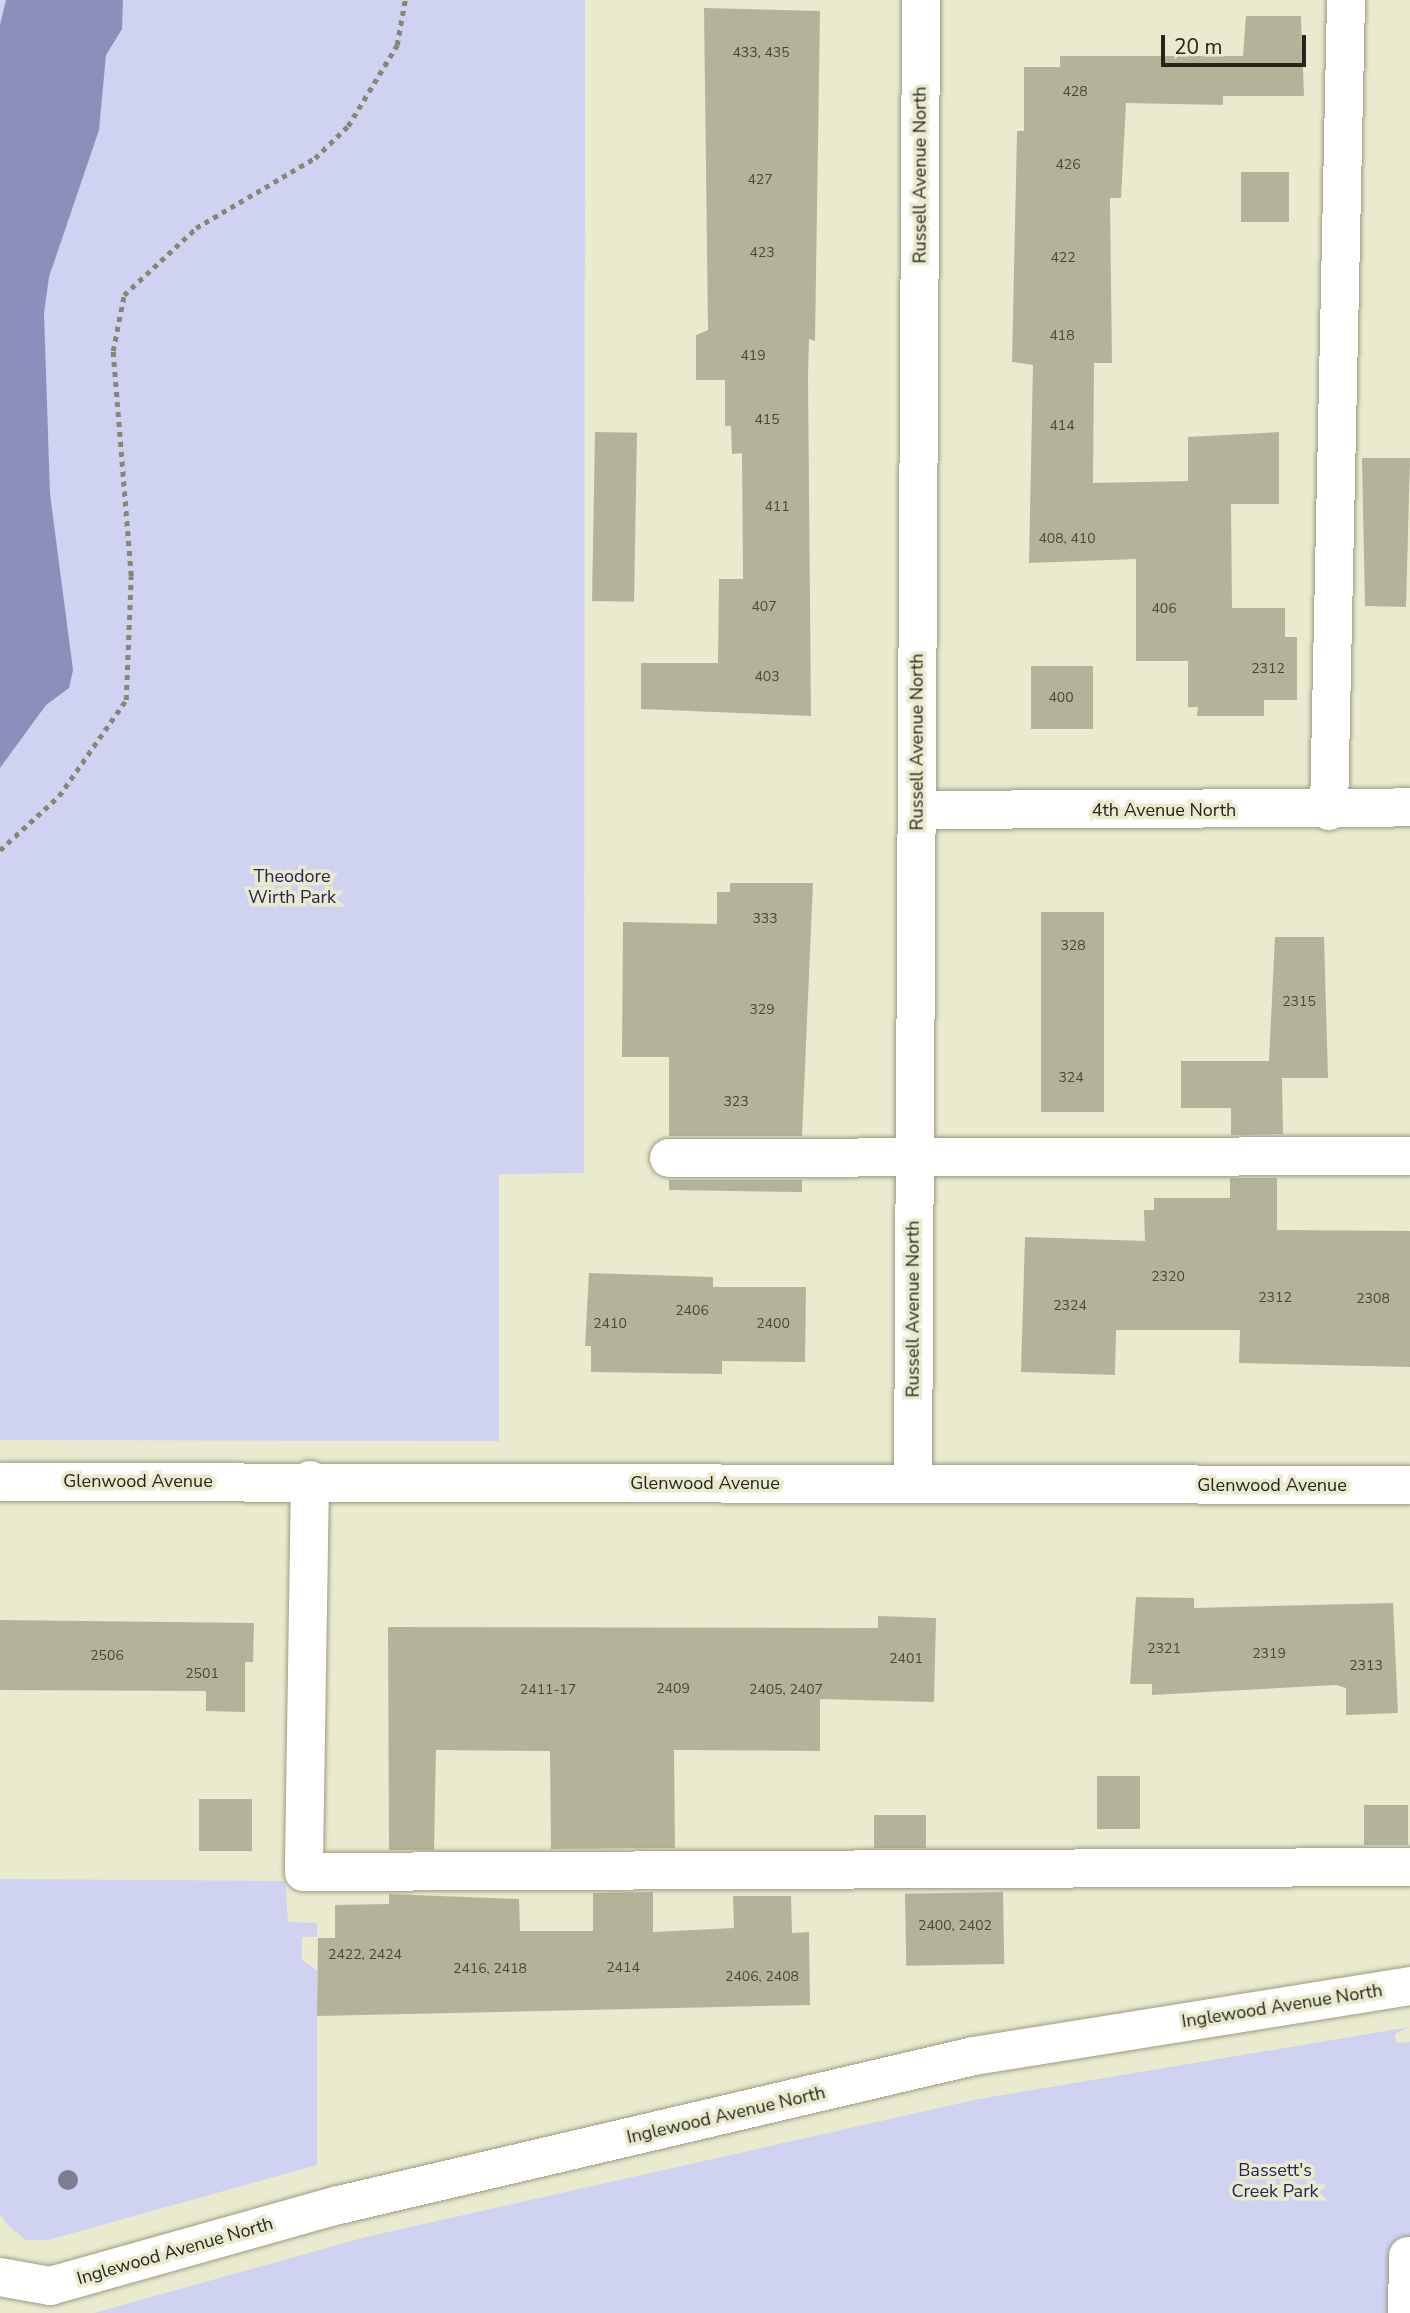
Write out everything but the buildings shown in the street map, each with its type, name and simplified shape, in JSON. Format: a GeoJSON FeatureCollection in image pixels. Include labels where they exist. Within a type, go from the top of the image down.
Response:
{"type":"FeatureCollection","features":[{"type":"Feature","properties":{"kind":"street","name":"Russell Avenue North"},"geometry":{"type":"LineString","coordinates":[[913,1484],[921,0]]}},
{"type":"Feature","properties":{"kind":"street"},"geometry":{"type":"LineString","coordinates":[[1329,811],[1346,0]]}},
{"type":"Feature","properties":{"kind":"street","name":"4th Avenue North"},"geometry":{"type":"LineString","coordinates":[[917,810],[1329,811],[1410,807]]}},
{"type":"Feature","properties":{"kind":"street"},"geometry":{"type":"LineString","coordinates":[[669,1158],[1410,1156]]}},
{"type":"Feature","properties":{"kind":"street"},"geometry":{"type":"LineString","coordinates":[[310,1480],[304,1872],[1410,1867]]}},
{"type":"Feature","properties":{"kind":"street","name":"Glenwood Avenue"},"geometry":{"type":"LineString","coordinates":[[0,1482],[310,1480],[1410,1485]]}},
{"type":"Feature","properties":{"kind":"street","name":"Inglewood Avenue North"},"geometry":{"type":"LineString","coordinates":[[0,2277],[51,2286],[339,2205],[974,2056],[1410,1986]]}},
{"type":"Feature","properties":{"kind":"street"},"geometry":{"type":"LineString","coordinates":[[1407,2313],[1408,2256]]}},
{"type":"Feature","properties":{"kind":"path"},"geometry":{"type":"LineString","coordinates":[[0,850],[59,796],[126,701],[131,576],[113,351],[124,295],[196,228],[315,158],[348,127],[397,45],[405,0]]}},
{"type":"Feature","properties":{"kind":"green space","name":"Theodore Wirth Park"},"geometry":{"type":"Polygon","coordinates":[[[0,0],[585,0],[584,1173],[499,1174],[499,1441],[0,1440],[0,0]]]}},
{"type":"Feature","properties":{"kind":"green space"},"geometry":{"type":"Polygon","coordinates":[[[0,1879],[285,1881],[288,1922],[317,1923],[317,1937],[302,1937],[302,1960],[317,1971],[317,2165],[48,2240],[26,2240],[10,2227],[0,2215],[0,1879]]]}},
{"type":"Feature","properties":{"kind":"green space","name":"Bassett's Creek Park"},"geometry":{"type":"Polygon","coordinates":[[[1410,2027],[1395,2034],[1396,2043],[1410,2042],[1410,2241],[1394,2241],[1393,2313],[94,2313],[366,2237],[979,2099],[1410,2027]]]}},
{"type":"Feature","properties":{"kind":"shaded area"},"geometry":{"type":"Polygon","coordinates":[[[6,0],[123,0],[122,29],[106,55],[99,130],[49,277],[44,313],[50,494],[73,670],[69,688],[46,705],[0,768],[0,25],[6,0]]]}}]}
